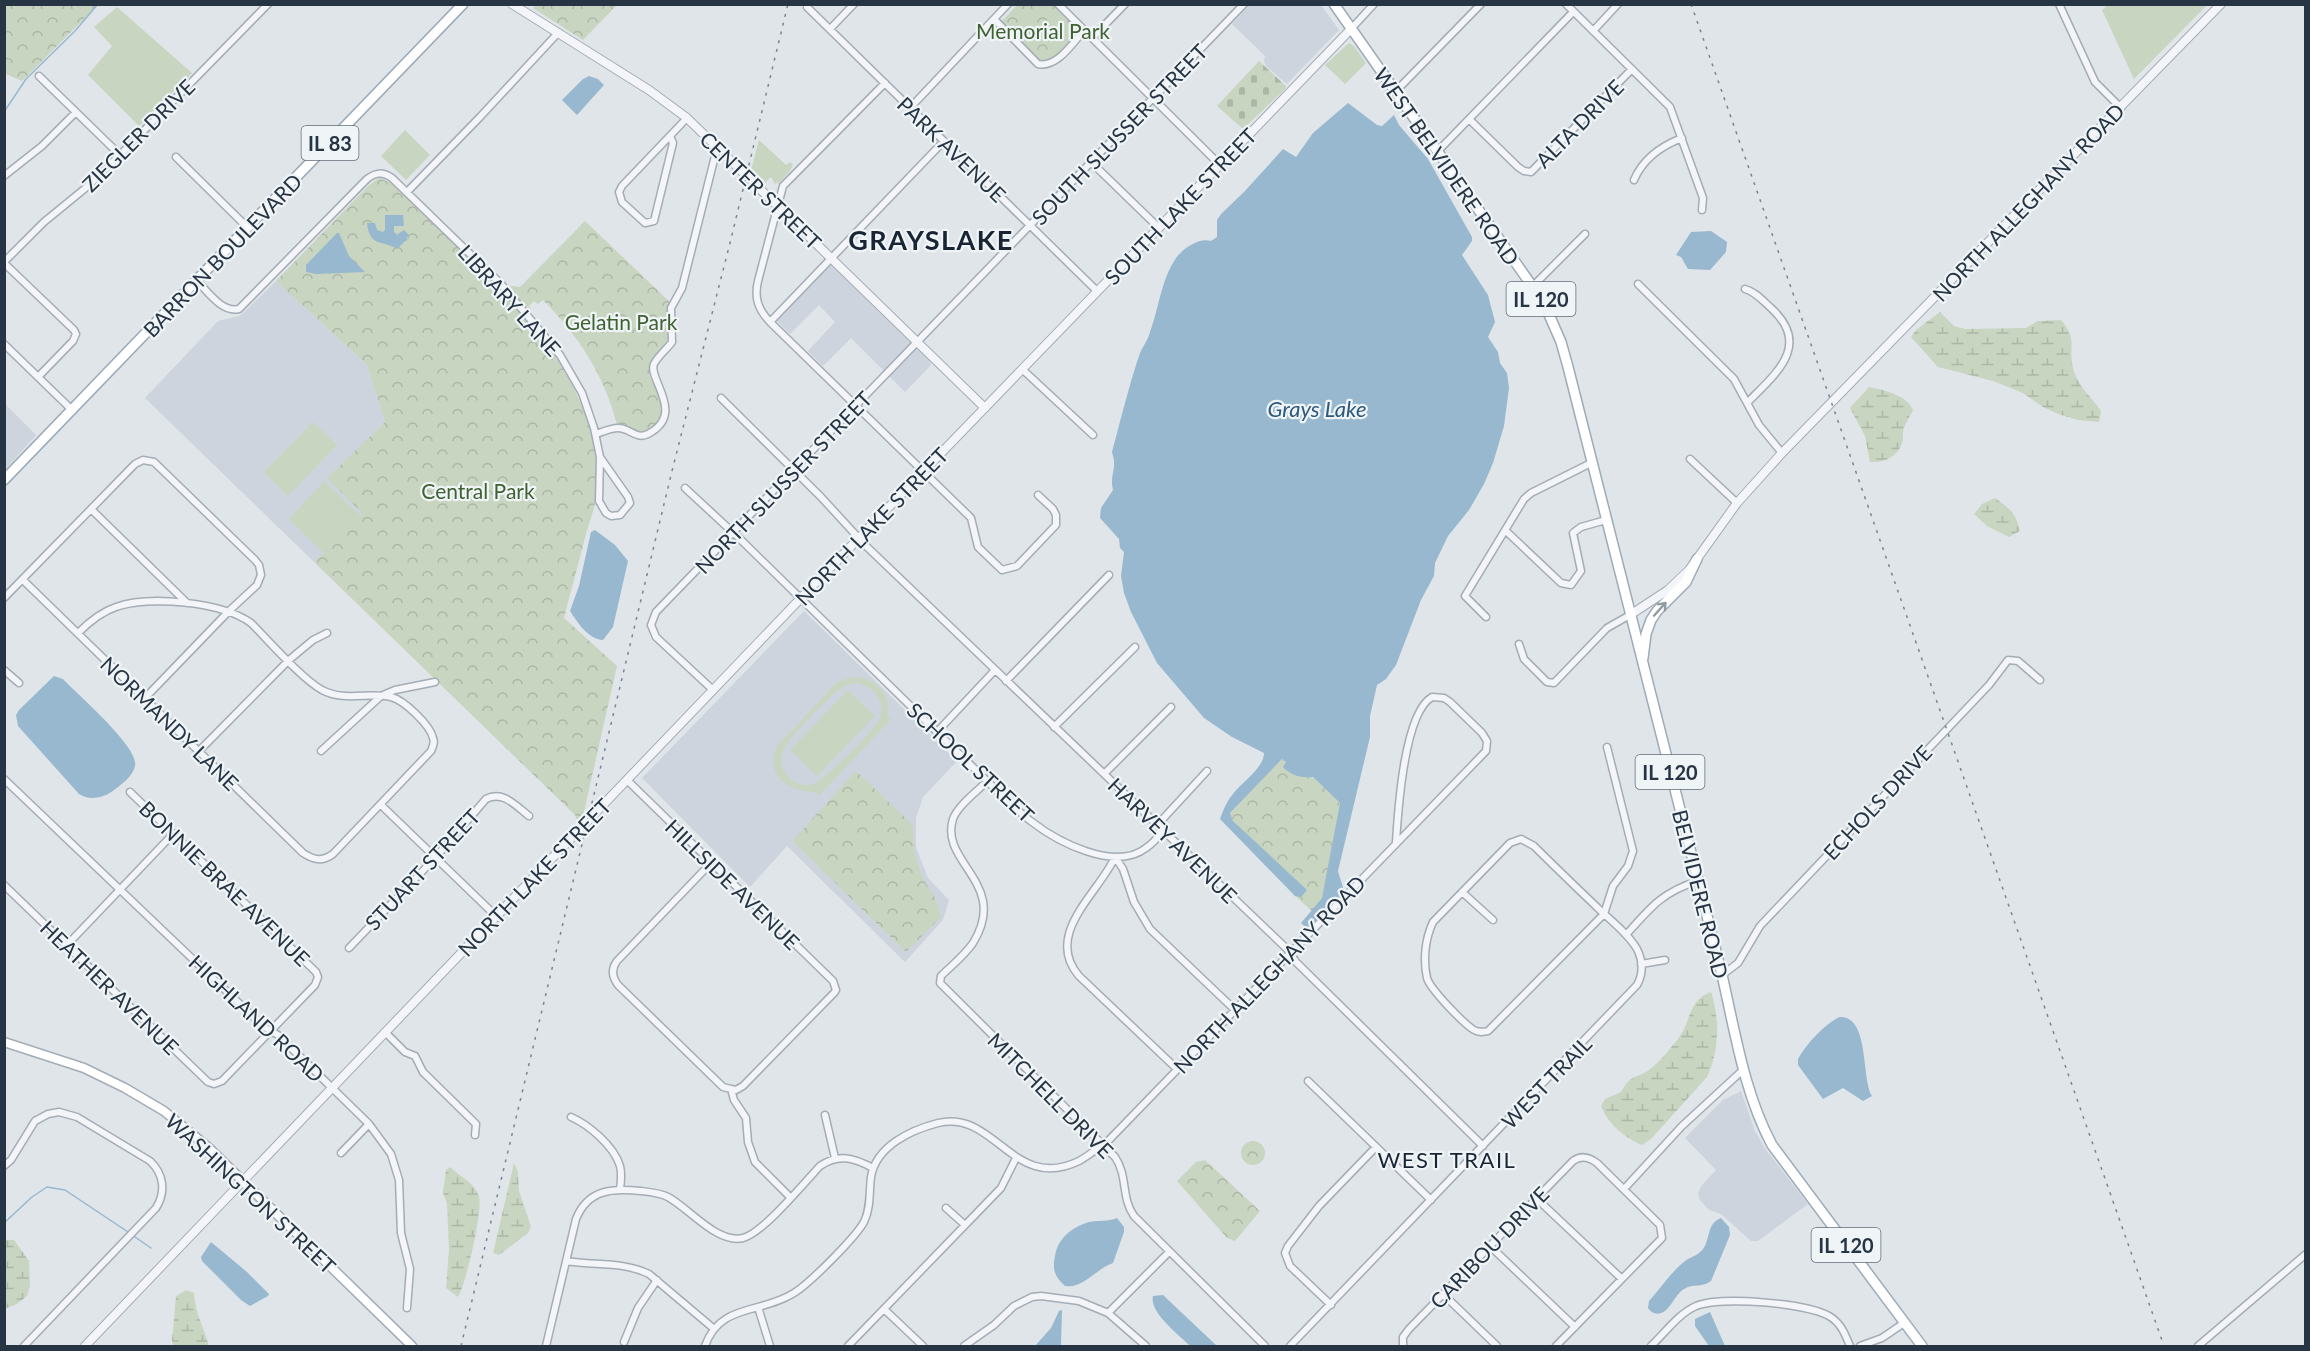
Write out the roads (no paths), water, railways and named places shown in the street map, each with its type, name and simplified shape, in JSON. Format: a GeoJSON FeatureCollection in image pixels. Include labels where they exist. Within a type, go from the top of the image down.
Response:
{"type":"FeatureCollection","features":[{"type":"Feature","properties":{"kind":"main road","name":"BARRON BOULEVARD"},"geometry":{"type":"LineString","coordinates":[[4,480],[463,4]]}},
{"type":"Feature","properties":{"kind":"main road","name":"IL 120"},"geometry":{"type":"LineString","coordinates":[[1334,4],[1351,29]]}},
{"type":"Feature","properties":{"kind":"main road","name":"WEST BELVIDERE ROAD"},"geometry":{"type":"LineString","coordinates":[[1351,29],[1544,303],[1561,342],[1630,615]]}},
{"type":"Feature","properties":{"kind":"main road"},"geometry":{"type":"LineString","coordinates":[[1642,663],[1646,634],[1651,620],[1686,582],[1697,559]]}},
{"type":"Feature","properties":{"kind":"main road","name":"BELVIDERE ROAD"},"geometry":{"type":"LineString","coordinates":[[1630,615],[1744,1069]]}},
{"type":"Feature","properties":{"kind":"main road","name":"WASHINGTON STREET"},"geometry":{"type":"LineString","coordinates":[[4,1042],[84,1068],[164,1111],[243,1181],[412,1347]]}},
{"type":"Feature","properties":{"kind":"main road","name":"IL 120"},"geometry":{"type":"LineString","coordinates":[[1744,1069],[1763,1128],[1772,1144],[1922,1347]]}},
{"type":"Feature","properties":{"kind":"street","name":"ZIEGLER DRIVE"},"geometry":{"type":"LineString","coordinates":[[4,262],[44,222],[88,186],[120,155],[268,4]]}},
{"type":"Feature","properties":{"kind":"street","name":"CENTER STREET"},"geometry":{"type":"LineString","coordinates":[[512,4],[649,90],[687,118],[920,342],[985,408]]}},
{"type":"Feature","properties":{"kind":"street"},"geometry":{"type":"LineString","coordinates":[[830,29],[854,4]]}},
{"type":"Feature","properties":{"kind":"street"},"geometry":{"type":"LineString","coordinates":[[910,108],[1008,4]]}},
{"type":"Feature","properties":{"kind":"street"},"geometry":{"type":"LineString","coordinates":[[1058,4],[1220,165]]}},
{"type":"Feature","properties":{"kind":"street"},"geometry":{"type":"LineString","coordinates":[[1092,38],[1125,4]]}},
{"type":"Feature","properties":{"kind":"street","name":"SOUTH SLUSSER STREET"},"geometry":{"type":"LineString","coordinates":[[920,342],[1244,4]]}},
{"type":"Feature","properties":{"kind":"street","name":"SOUTH LAKE STREET"},"geometry":{"type":"LineString","coordinates":[[985,408],[1374,4]]}},
{"type":"Feature","properties":{"kind":"street"},"geometry":{"type":"LineString","coordinates":[[1395,92],[1481,4]]}},
{"type":"Feature","properties":{"kind":"street"},"geometry":{"type":"LineString","coordinates":[[1566,4],[1670,107],[1703,198],[1702,210]]}},
{"type":"Feature","properties":{"kind":"street"},"geometry":{"type":"LineString","coordinates":[[1593,31],[1618,4]]}},
{"type":"Feature","properties":{"kind":"street"},"geometry":{"type":"LineString","coordinates":[[2059,4],[2095,82],[2121,108]]}},
{"type":"Feature","properties":{"kind":"street","name":"NORTH ALLEGHANY ROAD"},"geometry":{"type":"LineString","coordinates":[[1630,615],[1668,590],[1689,570],[1737,503],[1782,453],[2221,4]]}},
{"type":"Feature","properties":{"kind":"street","name":"PARK AVENUE"},"geometry":{"type":"LineString","coordinates":[[807,7],[1097,291]]}},
{"type":"Feature","properties":{"kind":"street"},"geometry":{"type":"LineString","coordinates":[[1437,152],[1574,12]]}},
{"type":"Feature","properties":{"kind":"street"},"geometry":{"type":"LineString","coordinates":[[994,19],[1038,64],[1046,66],[1054,62],[1084,30]]}},
{"type":"Feature","properties":{"kind":"street"},"geometry":{"type":"LineString","coordinates":[[407,192],[557,34]]}},
{"type":"Feature","properties":{"kind":"street","name":"ALTA DRIVE"},"geometry":{"type":"LineString","coordinates":[[1470,120],[1524,171],[1534,170],[1632,69]]}},
{"type":"Feature","properties":{"kind":"street"},"geometry":{"type":"LineString","coordinates":[[39,76],[120,155]]}},
{"type":"Feature","properties":{"kind":"street"},"geometry":{"type":"LineString","coordinates":[[885,83],[783,186],[756,288],[758,307],[770,322],[971,518],[978,547],[1002,570],[1017,566],[1056,525],[1056,515],[1053,509],[1038,495]]}},
{"type":"Feature","properties":{"kind":"street"},"geometry":{"type":"LineString","coordinates":[[4,176],[42,146],[76,112]]}},
{"type":"Feature","properties":{"kind":"street"},"geometry":{"type":"LineString","coordinates":[[670,136],[673,143],[654,221],[649,224],[642,221],[622,202],[619,192],[622,186],[687,118]]}},
{"type":"Feature","properties":{"kind":"street"},"geometry":{"type":"LineString","coordinates":[[1634,180],[1638,171],[1660,148],[1682,138]]}},
{"type":"Feature","properties":{"kind":"street"},"geometry":{"type":"LineString","coordinates":[[770,322],[944,141]]}},
{"type":"Feature","properties":{"kind":"street"},"geometry":{"type":"LineString","coordinates":[[596,434],[620,428],[639,437],[659,426],[665,412],[665,401],[653,373],[654,364],[672,342],[671,308],[682,288],[717,148]]}},
{"type":"Feature","properties":{"kind":"street"},"geometry":{"type":"LineString","coordinates":[[176,157],[248,228]]}},
{"type":"Feature","properties":{"kind":"street"},"geometry":{"type":"LineString","coordinates":[[1091,162],[1159,228]]}},
{"type":"Feature","properties":{"kind":"street","name":"LIBRARY LANE"},"geometry":{"type":"LineString","coordinates":[[196,281],[225,308],[239,309],[372,175],[384,174],[407,192],[501,284],[518,307],[544,334],[567,366],[582,393],[596,434],[600,457],[599,501],[606,513],[611,516],[620,515],[630,503],[628,497],[600,457]]}},
{"type":"Feature","properties":{"kind":"street"},"geometry":{"type":"LineString","coordinates":[[1532,286],[1585,234]]}},
{"type":"Feature","properties":{"kind":"street"},"geometry":{"type":"LineString","coordinates":[[4,262],[76,334],[73,341],[38,377]]}},
{"type":"Feature","properties":{"kind":"street"},"geometry":{"type":"LineString","coordinates":[[1638,284],[1734,379],[1763,432],[1782,453]]}},
{"type":"Feature","properties":{"kind":"street"},"geometry":{"type":"LineString","coordinates":[[1745,289],[1752,291],[1778,314],[1790,338],[1787,359],[1747,403]]}},
{"type":"Feature","properties":{"kind":"street","name":"NORTH SLUSSER STREET"},"geometry":{"type":"LineString","coordinates":[[713,690],[656,637],[651,624],[656,612],[920,342]]}},
{"type":"Feature","properties":{"kind":"street"},"geometry":{"type":"LineString","coordinates":[[4,344],[72,410]]}},
{"type":"Feature","properties":{"kind":"street"},"geometry":{"type":"LineString","coordinates":[[1022,369],[1093,435]]}},
{"type":"Feature","properties":{"kind":"street","name":"HARVEY AVENUE"},"geometry":{"type":"LineString","coordinates":[[721,398],[1006,681],[1161,828],[1483,1146]]}},
{"type":"Feature","properties":{"kind":"street","name":"NORTH LAKE STREET"},"geometry":{"type":"LineString","coordinates":[[85,1347],[985,408]]}},
{"type":"Feature","properties":{"kind":"street"},"geometry":{"type":"LineString","coordinates":[[1690,459],[1737,503]]}},
{"type":"Feature","properties":{"kind":"street"},"geometry":{"type":"LineString","coordinates":[[4,598],[135,464],[146,460],[158,465],[259,566],[261,575],[257,585],[145,698]]}},
{"type":"Feature","properties":{"kind":"street"},"geometry":{"type":"LineString","coordinates":[[1486,617],[1465,596],[1524,499],[1531,493],[1592,463]]}},
{"type":"Feature","properties":{"kind":"street","name":"SCHOOL STREET"},"geometry":{"type":"LineString","coordinates":[[685,488],[1024,816],[1057,838],[1095,853],[1115,857],[1135,855],[1159,835],[1160,822],[1208,771]]}},
{"type":"Feature","properties":{"kind":"street"},"geometry":{"type":"LineString","coordinates":[[91,509],[187,603]]}},
{"type":"Feature","properties":{"kind":"street"},"geometry":{"type":"LineString","coordinates":[[1506,531],[1561,583],[1570,585],[1580,574],[1581,566],[1573,533],[1581,527],[1606,520]]}},
{"type":"Feature","properties":{"kind":"street"},"geometry":{"type":"LineString","coordinates":[[1006,681],[1109,575]]}},
{"type":"Feature","properties":{"kind":"street","name":"NORMANDY LANE"},"geometry":{"type":"LineString","coordinates":[[22,580],[303,853],[312,859],[320,860],[333,854],[381,805]]}},
{"type":"Feature","properties":{"kind":"street"},"geometry":{"type":"LineString","coordinates":[[78,633],[99,615],[114,607],[140,601],[187,603],[229,611],[251,623],[321,689],[348,698],[381,696],[397,699],[406,705],[424,723],[434,740],[431,751],[381,805],[497,917]]}},
{"type":"Feature","properties":{"kind":"street"},"geometry":{"type":"LineString","coordinates":[[1519,644],[1524,658],[1547,682],[1554,683],[1607,628],[1630,615]]}},
{"type":"Feature","properties":{"kind":"street"},"geometry":{"type":"LineString","coordinates":[[199,751],[289,660],[313,640],[327,633]]}},
{"type":"Feature","properties":{"kind":"street"},"geometry":{"type":"LineString","coordinates":[[1054,727],[1135,647]]}},
{"type":"Feature","properties":{"kind":"street","name":"ECHOLS DRIVE"},"geometry":{"type":"LineString","coordinates":[[1722,975],[1738,963],[1760,926],[1989,685],[2008,660],[2018,661],[2040,680]]}},
{"type":"Feature","properties":{"kind":"street"},"geometry":{"type":"LineString","coordinates":[[4,670],[19,684]]}},
{"type":"Feature","properties":{"kind":"street"},"geometry":{"type":"LineString","coordinates":[[937,732],[995,670]]}},
{"type":"Feature","properties":{"kind":"street"},"geometry":{"type":"LineString","coordinates":[[321,751],[381,696],[395,690],[435,682]]}},
{"type":"Feature","properties":{"kind":"street","name":"NORTH ALLEGHANY ROAD"},"geometry":{"type":"LineString","coordinates":[[1016,1158],[1033,1165],[1061,1166],[1077,1162],[1103,1144],[1290,955],[1396,842],[1486,751],[1487,741],[1480,731],[1444,698],[1432,697],[1421,705],[1407,750],[1400,790],[1396,842]]}},
{"type":"Feature","properties":{"kind":"street"},"geometry":{"type":"LineString","coordinates":[[1104,774],[1171,706]]}},
{"type":"Feature","properties":{"kind":"street"},"geometry":{"type":"LineString","coordinates":[[1607,747],[1633,851],[1629,866],[1613,886],[1604,914],[1488,1031],[1479,1032],[1471,1028],[1433,989],[1427,978],[1426,938],[1433,922],[1510,843],[1521,839],[1527,840],[1604,914],[1626,935],[1636,948],[1641,964],[1665,960]]}},
{"type":"Feature","properties":{"kind":"street","name":"HIGHLAND ROAD"},"geometry":{"type":"LineString","coordinates":[[4,778],[264,1027],[278,1035],[369,1124],[384,1143],[400,1168],[402,1233],[411,1277],[406,1308]]}},
{"type":"Feature","properties":{"kind":"street","name":"HILLSIDE AVENUE"},"geometry":{"type":"LineString","coordinates":[[627,780],[833,981],[836,990],[743,1086],[736,1090],[731,1089]]}},
{"type":"Feature","properties":{"kind":"street","name":"MITCHELL DRIVE"},"geometry":{"type":"LineString","coordinates":[[987,781],[956,814],[951,831],[955,849],[979,887],[983,908],[982,921],[972,944],[941,976],[940,983],[1120,1163],[1124,1175],[1126,1203],[1130,1211],[1265,1347]]}},
{"type":"Feature","properties":{"kind":"street","name":"BONNIE BRAE AVENUE"},"geometry":{"type":"LineString","coordinates":[[130,792],[316,972],[318,976],[315,985],[270,1031]]}},
{"type":"Feature","properties":{"kind":"street","name":"STUART STREET"},"geometry":{"type":"LineString","coordinates":[[348,948],[435,858],[477,808],[493,795],[503,797],[529,816]]}},
{"type":"Feature","properties":{"kind":"street"},"geometry":{"type":"LineString","coordinates":[[67,945],[173,834]]}},
{"type":"Feature","properties":{"kind":"street"},"geometry":{"type":"LineString","coordinates":[[1115,857],[1123,868],[1134,902],[1150,929],[1235,1010]]}},
{"type":"Feature","properties":{"kind":"street"},"geometry":{"type":"LineString","coordinates":[[1115,857],[1110,869],[1094,888],[1078,914],[1068,937],[1068,960],[1079,976],[1177,1070]]}},
{"type":"Feature","properties":{"kind":"street"},"geometry":{"type":"LineString","coordinates":[[711,862],[617,961],[613,971],[618,985],[723,1087],[731,1089],[734,1100],[746,1118],[747,1142],[755,1162],[790,1197]]}},
{"type":"Feature","properties":{"kind":"street"},"geometry":{"type":"LineString","coordinates":[[1626,935],[1657,901],[1672,890],[1698,881]]}},
{"type":"Feature","properties":{"kind":"street","name":"HEATHER AVENUE"},"geometry":{"type":"LineString","coordinates":[[4,885],[208,1082],[218,1084],[270,1031]]}},
{"type":"Feature","properties":{"kind":"street"},"geometry":{"type":"LineString","coordinates":[[1462,892],[1493,920]]}},
{"type":"Feature","properties":{"kind":"street","name":"WEST TRAIL"},"geometry":{"type":"LineString","coordinates":[[1290,1347],[1634,992],[1641,979],[1641,964]]}},
{"type":"Feature","properties":{"kind":"street"},"geometry":{"type":"LineString","coordinates":[[386,1033],[405,1052],[415,1056],[423,1072],[476,1124],[476,1135]]}},
{"type":"Feature","properties":{"kind":"street"},"geometry":{"type":"LineString","coordinates":[[1556,1347],[1660,1242],[1662,1233],[1660,1224],[1624,1189],[1682,1126],[1744,1069]]}},
{"type":"Feature","properties":{"kind":"street"},"geometry":{"type":"LineString","coordinates":[[1308,1081],[1431,1200]]}},
{"type":"Feature","properties":{"kind":"street"},"geometry":{"type":"LineString","coordinates":[[4,1166],[11,1160],[35,1121],[48,1113],[66,1113],[150,1161],[159,1171],[166,1186],[156,1208],[24,1347]]}},
{"type":"Feature","properties":{"kind":"street"},"geometry":{"type":"LineString","coordinates":[[825,1115],[835,1158]]}},
{"type":"Feature","properties":{"kind":"street"},"geometry":{"type":"LineString","coordinates":[[571,1117],[583,1122],[612,1151],[620,1167],[620,1189]]}},
{"type":"Feature","properties":{"kind":"street"},"geometry":{"type":"LineString","coordinates":[[705,1347],[713,1328],[729,1316],[777,1301],[798,1290],[856,1233],[868,1212],[873,1168],[886,1149],[899,1139],[928,1126],[958,1122],[978,1128],[1016,1158],[1001,1188],[848,1347]]}},
{"type":"Feature","properties":{"kind":"street"},"geometry":{"type":"LineString","coordinates":[[341,1153],[369,1124]]}},
{"type":"Feature","properties":{"kind":"street"},"geometry":{"type":"LineString","coordinates":[[1330,1305],[1288,1262],[1285,1256],[1286,1249],[1319,1206],[1376,1147]]}},
{"type":"Feature","properties":{"kind":"street","name":"CARIBOU DRIVE"},"geometry":{"type":"LineString","coordinates":[[1402,1344],[1409,1329],[1574,1161],[1581,1157],[1592,1159],[1624,1189]]}},
{"type":"Feature","properties":{"kind":"street"},"geometry":{"type":"LineString","coordinates":[[546,1347],[576,1219],[583,1206],[598,1193],[620,1189],[667,1196],[720,1234],[733,1238],[747,1236],[758,1230],[820,1166],[835,1158],[850,1158],[873,1168]]}},
{"type":"Feature","properties":{"kind":"street"},"geometry":{"type":"LineString","coordinates":[[1537,1199],[1622,1279]]}},
{"type":"Feature","properties":{"kind":"street"},"geometry":{"type":"LineString","coordinates":[[946,1208],[965,1225]]}},
{"type":"Feature","properties":{"kind":"street"},"geometry":{"type":"LineString","coordinates":[[1490,1246],[1575,1327]]}},
{"type":"Feature","properties":{"kind":"street"},"geometry":{"type":"LineString","coordinates":[[1108,1313],[1169,1252]]}},
{"type":"Feature","properties":{"kind":"street"},"geometry":{"type":"LineString","coordinates":[[2198,1347],[2306,1254]]}},
{"type":"Feature","properties":{"kind":"street"},"geometry":{"type":"LineString","coordinates":[[566,1261],[625,1265],[639,1269],[657,1280],[713,1328]]}},
{"type":"Feature","properties":{"kind":"street"},"geometry":{"type":"LineString","coordinates":[[624,1342],[638,1308],[657,1280]]}},
{"type":"Feature","properties":{"kind":"street"},"geometry":{"type":"LineString","coordinates":[[1443,1294],[1497,1347]]}},
{"type":"Feature","properties":{"kind":"street"},"geometry":{"type":"LineString","coordinates":[[964,1347],[994,1325],[1014,1305],[1032,1298],[1052,1296],[1079,1301],[1108,1313],[1146,1347]]}},
{"type":"Feature","properties":{"kind":"street"},"geometry":{"type":"LineString","coordinates":[[1651,1347],[1690,1309],[1720,1300],[1799,1307],[1822,1313],[1839,1324],[1850,1347]]}},
{"type":"Feature","properties":{"kind":"street"},"geometry":{"type":"LineString","coordinates":[[758,1307],[770,1347]]}},
{"type":"Feature","properties":{"kind":"street"},"geometry":{"type":"LineString","coordinates":[[884,1309],[923,1347]]}},
{"type":"Feature","properties":{"kind":"street"},"geometry":{"type":"LineString","coordinates":[[1860,1347],[1881,1338],[1904,1323]]}},
{"type":"Feature","properties":{"kind":"water"},"geometry":{"type":"Polygon","coordinates":[[[589,76],[598,79],[604,85],[577,115],[562,100],[589,76]]]}},
{"type":"Feature","properties":{"kind":"water","name":"Grays Lake"},"geometry":{"type":"Polygon","coordinates":[[[1348,103],[1377,125],[1382,126],[1394,115],[1399,125],[1428,159],[1472,237],[1472,241],[1462,255],[1488,295],[1495,322],[1488,337],[1498,352],[1500,363],[1507,373],[1509,388],[1504,426],[1484,484],[1469,510],[1448,536],[1435,563],[1434,576],[1421,600],[1396,665],[1386,679],[1377,685],[1370,716],[1370,737],[1338,871],[1344,891],[1308,929],[1301,923],[1322,898],[1340,803],[1313,777],[1297,776],[1286,770],[1283,767],[1286,762],[1282,759],[1230,813],[1233,821],[1307,890],[1301,897],[1295,896],[1220,819],[1237,789],[1257,769],[1264,753],[1232,737],[1204,718],[1157,663],[1124,593],[1121,576],[1124,552],[1120,548],[1119,539],[1100,518],[1101,508],[1113,490],[1112,452],[1132,377],[1149,335],[1167,275],[1176,258],[1192,244],[1211,241],[1217,237],[1217,220],[1221,214],[1283,149],[1296,157],[1313,133],[1348,103]]]}},
{"type":"Feature","properties":{"kind":"water"},"geometry":{"type":"Polygon","coordinates":[[[385,215],[403,215],[404,226],[394,226],[394,232],[399,236],[398,234],[404,230],[409,235],[406,238],[408,240],[397,249],[377,242],[368,231],[367,223],[375,223],[377,230],[383,232],[385,215]]]}},
{"type":"Feature","properties":{"kind":"water"},"geometry":{"type":"Polygon","coordinates":[[[1711,231],[1727,242],[1726,252],[1710,270],[1688,269],[1681,257],[1676,255],[1691,232],[1711,231]]]}},
{"type":"Feature","properties":{"kind":"water"},"geometry":{"type":"Polygon","coordinates":[[[337,233],[349,256],[365,272],[316,274],[306,272],[306,265],[337,233]]]}},
{"type":"Feature","properties":{"kind":"water"},"geometry":{"type":"Polygon","coordinates":[[[595,530],[615,545],[628,561],[613,627],[603,640],[588,634],[570,611],[579,586],[591,532],[595,530]]]}},
{"type":"Feature","properties":{"kind":"water"},"geometry":{"type":"Polygon","coordinates":[[[54,676],[63,679],[106,721],[128,747],[134,758],[134,770],[129,777],[106,795],[92,798],[79,794],[18,726],[16,715],[19,710],[54,676]]]}},
{"type":"Feature","properties":{"kind":"water"},"geometry":{"type":"Polygon","coordinates":[[[1839,1017],[1849,1019],[1856,1026],[1860,1036],[1872,1096],[1863,1101],[1843,1088],[1823,1099],[1798,1065],[1798,1059],[1811,1041],[1821,1030],[1839,1017]]]}},
{"type":"Feature","properties":{"kind":"water"},"geometry":{"type":"Polygon","coordinates":[[[1117,1218],[1124,1227],[1124,1232],[1113,1263],[1078,1285],[1065,1286],[1054,1269],[1059,1244],[1072,1230],[1083,1224],[1117,1218]]]}},
{"type":"Feature","properties":{"kind":"water"},"geometry":{"type":"Polygon","coordinates":[[[1721,1218],[1729,1227],[1730,1235],[1711,1281],[1684,1289],[1664,1312],[1657,1314],[1652,1312],[1648,1308],[1649,1301],[1678,1267],[1703,1249],[1713,1224],[1721,1218]]]}},
{"type":"Feature","properties":{"kind":"water"},"geometry":{"type":"Polygon","coordinates":[[[211,1242],[247,1272],[269,1294],[268,1296],[250,1306],[241,1300],[202,1261],[201,1257],[211,1242]]]}},
{"type":"Feature","properties":{"kind":"water"},"geometry":{"type":"Polygon","coordinates":[[[1163,1295],[1217,1346],[1191,1346],[1171,1328],[1159,1315],[1153,1302],[1153,1296],[1163,1295]]]}},
{"type":"Feature","properties":{"kind":"water"},"geometry":{"type":"Polygon","coordinates":[[[1062,1310],[1061,1346],[1035,1346],[1051,1328],[1059,1311],[1062,1310]]]}},
{"type":"Feature","properties":{"kind":"water"},"geometry":{"type":"Polygon","coordinates":[[[1710,1312],[1725,1346],[1709,1346],[1695,1326],[1695,1319],[1710,1312]]]}},
{"type":"Feature","properties":{"kind":"waterway"},"geometry":{"type":"LineString","coordinates":[[4,112],[26,79],[75,31],[98,4]]}},
{"type":"Feature","properties":{"kind":"waterway"},"geometry":{"type":"LineString","coordinates":[[4,1223],[32,1197],[47,1187],[65,1190],[128,1232]]}},
{"type":"Feature","properties":{"kind":"waterway"},"geometry":{"type":"LineString","coordinates":[[135,1237],[151,1248]]}},
{"type":"Feature","properties":{"kind":"railway"},"geometry":{"type":"LineString","coordinates":[[461,1346],[672,471],[788,4]]}},
{"type":"Feature","properties":{"kind":"railway"},"geometry":{"type":"LineString","coordinates":[[1691,4],[2164,1346]]}},
{"type":"Feature","properties":{"kind":"district","name":"GRAYSLAKE"},"geometry":{"type":"Point","coordinates":[931,239]}},
{"type":"Feature","properties":{"kind":"district","name":"WEST TRAIL"},"geometry":{"type":"Point","coordinates":[1447,1159]}},
{"type":"Feature","properties":{"kind":"park label","name":"Memorial Park"},"geometry":{"type":"Point","coordinates":[1043,30]}},
{"type":"Feature","properties":{"kind":"park label","name":"Gelatin Park"},"geometry":{"type":"Point","coordinates":[621,321]}},
{"type":"Feature","properties":{"kind":"park label","name":"Central Park"},"geometry":{"type":"Point","coordinates":[478,490]}}]}
